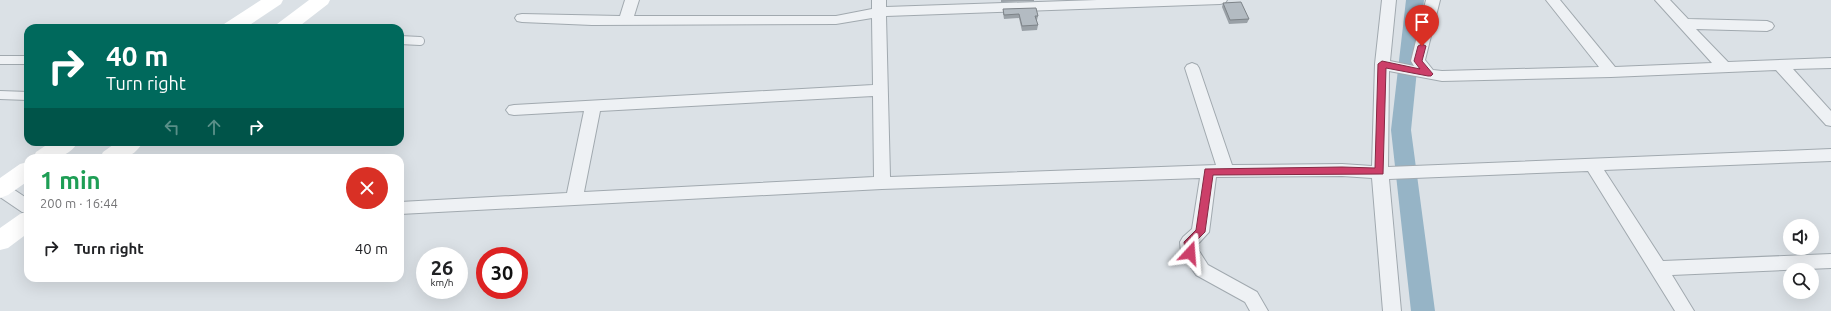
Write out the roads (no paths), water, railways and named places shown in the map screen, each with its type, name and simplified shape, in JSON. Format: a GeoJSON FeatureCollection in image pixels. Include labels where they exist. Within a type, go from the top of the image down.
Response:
{"type":"FeatureCollection","features":[{"type":"Feature","properties":{"kind":"main road"},"geometry":{"type":"LineString","coordinates":[[237,24],[274,0]]}},
{"type":"Feature","properties":{"kind":"main road"},"geometry":{"type":"LineString","coordinates":[[289,24],[322,0]]}},
{"type":"Feature","properties":{"kind":"main road"},"geometry":{"type":"LineString","coordinates":[[50,154],[61,146]]}},
{"type":"Feature","properties":{"kind":"main road"},"geometry":{"type":"LineString","coordinates":[[116,154],[126,146]]}},
{"type":"Feature","properties":{"kind":"main road"},"geometry":{"type":"LineString","coordinates":[[0,189],[24,173]]}},
{"type":"Feature","properties":{"kind":"main road"},"geometry":{"type":"LineString","coordinates":[[0,241],[24,223]]}},
{"type":"Feature","properties":{"kind":"street"},"geometry":{"type":"LineString","coordinates":[[626,21],[632,0]]}},
{"type":"Feature","properties":{"kind":"street"},"geometry":{"type":"LineString","coordinates":[[522,18],[626,21],[836,20],[879,6],[1220,0]]}},
{"type":"Feature","properties":{"kind":"street"},"geometry":{"type":"LineString","coordinates":[[1389,0],[1390,65],[1384,172],[1392,311]]}},
{"type":"Feature","properties":{"kind":"street"},"geometry":{"type":"LineString","coordinates":[[1422,72],[1418,61],[1433,0]]}},
{"type":"Feature","properties":{"kind":"street"},"geometry":{"type":"LineString","coordinates":[[1553,0],[1611,72]]}},
{"type":"Feature","properties":{"kind":"street"},"geometry":{"type":"LineString","coordinates":[[1662,0],[1725,68]]}},
{"type":"Feature","properties":{"kind":"street"},"geometry":{"type":"LineString","coordinates":[[879,6],[882,183]]}},
{"type":"Feature","properties":{"kind":"street"},"geometry":{"type":"LineString","coordinates":[[1684,24],[1766,26]]}},
{"type":"Feature","properties":{"kind":"street"},"geometry":{"type":"LineString","coordinates":[[1390,65],[1442,76],[1611,72],[1831,63]]}},
{"type":"Feature","properties":{"kind":"street"},"geometry":{"type":"LineString","coordinates":[[1780,65],[1831,121]]}},
{"type":"Feature","properties":{"kind":"street"},"geometry":{"type":"LineString","coordinates":[[1192,68],[1217,172],[1200,232],[1189,242],[1190,253],[1202,270],[1251,297],[1259,311]]}},
{"type":"Feature","properties":{"kind":"street"},"geometry":{"type":"LineString","coordinates":[[514,110],[881,90]]}},
{"type":"Feature","properties":{"kind":"street"},"geometry":{"type":"LineString","coordinates":[[574,199],[593,106]]}},
{"type":"Feature","properties":{"kind":"street"},"geometry":{"type":"LineString","coordinates":[[404,208],[882,183],[1217,172],[1342,170],[1384,172],[1831,155]]}},
{"type":"Feature","properties":{"kind":"street"},"geometry":{"type":"LineString","coordinates":[[1592,164],[1685,311]]}},
{"type":"Feature","properties":{"kind":"street"},"geometry":{"type":"LineString","coordinates":[[0,189],[24,204]]}},
{"type":"Feature","properties":{"kind":"street"},"geometry":{"type":"LineString","coordinates":[[1658,268],[1831,261]]}},
{"type":"Feature","properties":{"kind":"lane"},"geometry":{"type":"LineString","coordinates":[[404,40],[420,41]]}},
{"type":"Feature","properties":{"kind":"lane"},"geometry":{"type":"LineString","coordinates":[[0,60],[24,60]]}},
{"type":"Feature","properties":{"kind":"lane"},"geometry":{"type":"LineString","coordinates":[[0,95],[24,96]]}},
{"type":"Feature","properties":{"kind":"waterway"},"geometry":{"type":"LineString","coordinates":[[1415,0],[1401,130],[1423,311]]}}]}
